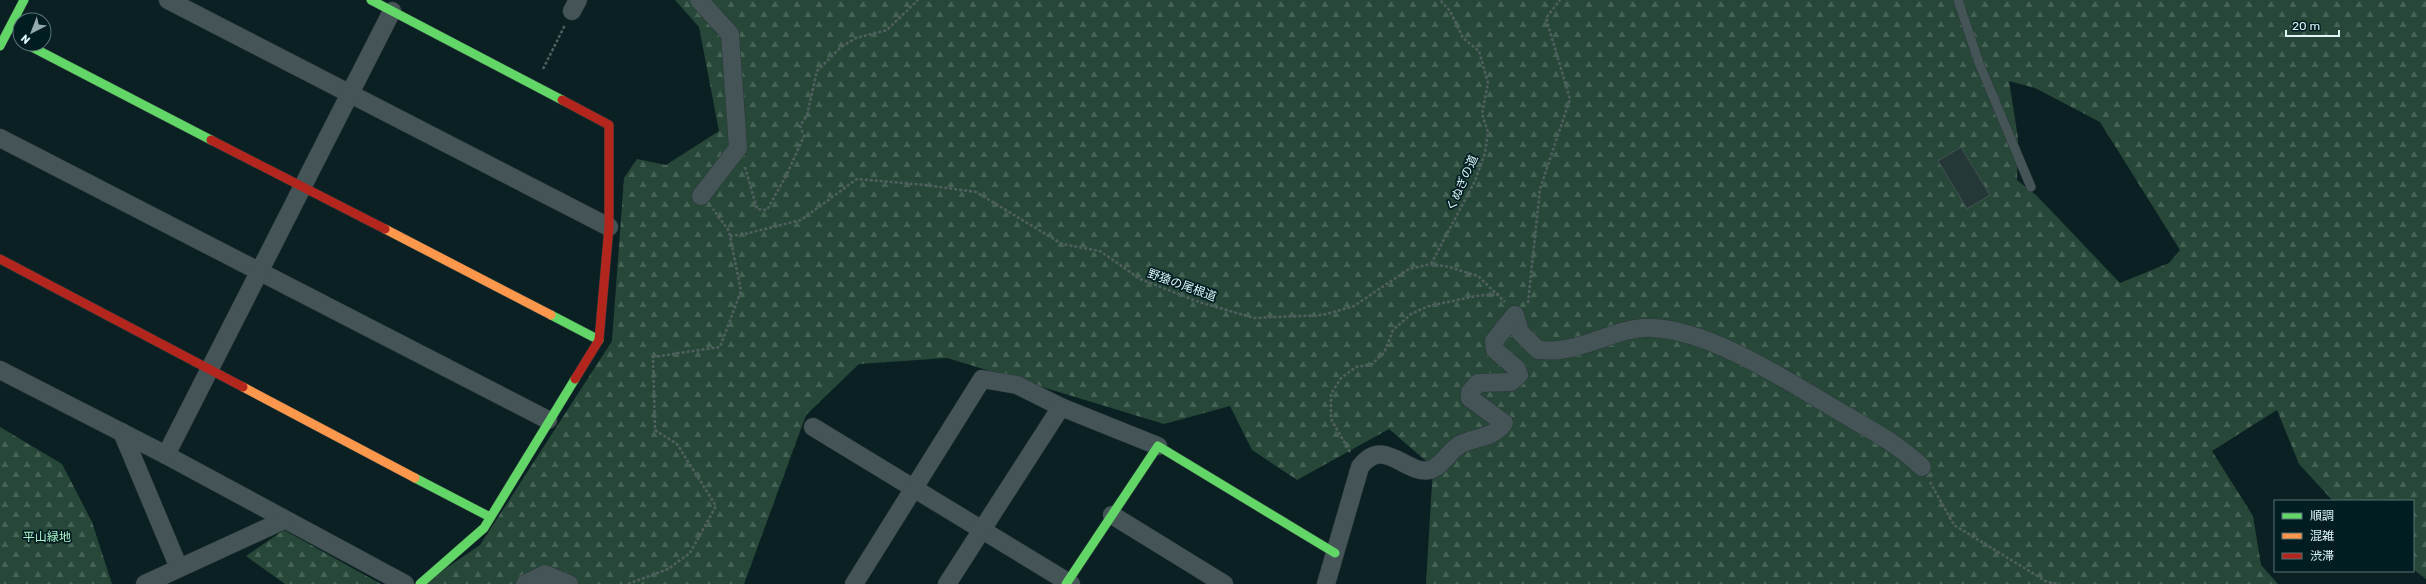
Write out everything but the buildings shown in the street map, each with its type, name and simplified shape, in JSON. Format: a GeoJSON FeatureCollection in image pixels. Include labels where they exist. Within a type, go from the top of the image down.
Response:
{"type":"FeatureCollection","features":[{"type":"Feature","properties":{"kind":"street"},"geometry":{"type":"LineString","coordinates":[[7,38],[24,0]]}},
{"type":"Feature","properties":{"kind":"street"},"geometry":{"type":"LineString","coordinates":[[168,0],[609,227]]}},
{"type":"Feature","properties":{"kind":"street"},"geometry":{"type":"LineString","coordinates":[[372,0],[536,85],[609,125],[609,227],[599,340],[548,420],[484,528],[420,584]]}},
{"type":"Feature","properties":{"kind":"street"},"geometry":{"type":"LineString","coordinates":[[699,0],[730,34],[738,148],[701,196]]}},
{"type":"Feature","properties":{"kind":"street"},"geometry":{"type":"LineString","coordinates":[[166,455],[392,11]]}},
{"type":"Feature","properties":{"kind":"street"},"geometry":{"type":"LineString","coordinates":[[41,52],[599,340]]}},
{"type":"Feature","properties":{"kind":"street"},"geometry":{"type":"LineString","coordinates":[[0,138],[548,420]]}},
{"type":"Feature","properties":{"kind":"street"},"geometry":{"type":"LineString","coordinates":[[0,259],[490,517]]}},
{"type":"Feature","properties":{"kind":"street"},"geometry":{"type":"LineString","coordinates":[[1326,584],[1360,467],[1366,459],[1374,455],[1388,456],[1424,470],[1432,469],[1460,444],[1478,440],[1500,429],[1504,423],[1470,398],[1470,392],[1478,383],[1511,382],[1519,375],[1516,368],[1495,350],[1494,341],[1521,311]]}},
{"type":"Feature","properties":{"kind":"street"},"geometry":{"type":"LineString","coordinates":[[1521,311],[1520,332],[1538,350],[1560,350],[1626,331],[1653,327],[1694,335],[1741,357],[1800,388],[1904,450],[1922,467]]}},
{"type":"Feature","properties":{"kind":"street"},"geometry":{"type":"LineString","coordinates":[[0,370],[166,455],[405,584]]}},
{"type":"Feature","properties":{"kind":"street"},"geometry":{"type":"LineString","coordinates":[[854,584],[982,379],[1017,385],[1061,407],[1158,446],[1335,552]]}},
{"type":"Feature","properties":{"kind":"street"},"geometry":{"type":"LineString","coordinates":[[947,584],[1061,407]]}},
{"type":"Feature","properties":{"kind":"street"},"geometry":{"type":"LineString","coordinates":[[813,427],[1068,583],[1158,446]]}},
{"type":"Feature","properties":{"kind":"street"},"geometry":{"type":"LineString","coordinates":[[122,432],[179,568]]}},
{"type":"Feature","properties":{"kind":"street"},"geometry":{"type":"LineString","coordinates":[[1112,515],[1224,584]]}},
{"type":"Feature","properties":{"kind":"street"},"geometry":{"type":"LineString","coordinates":[[145,584],[284,520]]}},
{"type":"Feature","properties":{"kind":"street"},"geometry":{"type":"LineString","coordinates":[[524,584],[545,574],[569,584]]}},
{"type":"Feature","properties":{"kind":"lane"},"geometry":{"type":"LineString","coordinates":[[1958,0],[1979,63],[2031,187]]}},
{"type":"Feature","properties":{"kind":"path"},"geometry":{"type":"LineString","coordinates":[[738,148],[750,179],[757,209],[767,210],[787,174],[804,136],[800,126],[807,115],[817,71],[841,47],[856,38],[887,30],[918,0]]}},
{"type":"Feature","properties":{"kind":"path","name":"くぬぎの道"},"geometry":{"type":"LineString","coordinates":[[1430,264],[1475,182],[1485,153],[1488,132],[1482,114],[1488,82],[1479,51],[1463,38],[1450,11],[1440,0]]}},
{"type":"Feature","properties":{"kind":"path"},"geometry":{"type":"LineString","coordinates":[[1521,311],[1540,189],[1570,99],[1546,18],[1560,0]]}},
{"type":"Feature","properties":{"kind":"path"},"geometry":{"type":"LineString","coordinates":[[536,85],[575,5]]}},
{"type":"Feature","properties":{"kind":"path","name":"野猿の尾根道"},"geometry":{"type":"LineString","coordinates":[[730,236],[745,234],[801,220],[858,179],[925,185],[976,192],[1062,244],[1100,251],[1140,279],[1199,302],[1254,318],[1323,315],[1354,306],[1409,270],[1430,264],[1449,267],[1478,276],[1521,311]]}},
{"type":"Feature","properties":{"kind":"path"},"geometry":{"type":"LineString","coordinates":[[628,584],[668,569],[690,554],[716,506],[676,444],[655,430],[653,357],[720,347],[741,291],[730,236],[716,213],[701,196]]}},
{"type":"Feature","properties":{"kind":"path"},"geometry":{"type":"LineString","coordinates":[[1360,467],[1352,458],[1342,435],[1331,419],[1331,394],[1341,378],[1356,367],[1372,364],[1384,353],[1393,330],[1412,314],[1429,306],[1476,296],[1500,294]]}},
{"type":"Feature","properties":{"kind":"path"},"geometry":{"type":"LineString","coordinates":[[1922,467],[1954,524],[2047,582],[2060,584]]}},
{"type":"Feature","properties":{"kind":"green space"},"geometry":{"type":"Polygon","coordinates":[[[675,0],[2426,0],[2426,579],[2414,570],[2414,500],[2332,500],[2299,464],[2277,410],[2212,451],[2253,516],[2261,565],[2278,584],[1426,584],[1433,467],[1389,429],[1297,480],[1252,450],[1230,406],[1164,424],[947,358],[859,364],[806,415],[744,584],[423,584],[480,545],[612,341],[624,178],[637,159],[666,165],[719,131],[699,27],[675,0]],[[2009,81],[2018,138],[2017,180],[2037,196],[2120,283],[2169,263],[2180,250],[2100,122],[2035,88],[2009,81]]]}},
{"type":"Feature","properties":{"kind":"green space","name":"平山緑地"},"geometry":{"type":"Polygon","coordinates":[[[0,427],[62,464],[92,522],[112,584],[0,584],[0,427]]]}},
{"type":"Feature","properties":{"kind":"green space"},"geometry":{"type":"Polygon","coordinates":[[[284,530],[381,584],[285,584],[246,556],[284,530]]]}},
{"type":"Feature","properties":{"kind":"traffic: fast"},"geometry":{"type":"LineString","coordinates":[[0,46],[24,0]]}},
{"type":"Feature","properties":{"kind":"traffic: fast"},"geometry":{"type":"LineString","coordinates":[[371,0],[562,100]]}},
{"type":"Feature","properties":{"kind":"traffic: fast"},"geometry":{"type":"LineString","coordinates":[[41,52],[211,140]]}},
{"type":"Feature","properties":{"kind":"traffic: fast"},"geometry":{"type":"LineString","coordinates":[[551,315],[599,340]]}},
{"type":"Feature","properties":{"kind":"traffic: fast"},"geometry":{"type":"LineString","coordinates":[[420,584],[484,528],[575,379]]}},
{"type":"Feature","properties":{"kind":"traffic: fast"},"geometry":{"type":"LineString","coordinates":[[1066,584],[1158,446],[1335,553]]}},
{"type":"Feature","properties":{"kind":"traffic: fast"},"geometry":{"type":"LineString","coordinates":[[415,478],[490,517]]}},
{"type":"Feature","properties":{"kind":"traffic: slow"},"geometry":{"type":"LineString","coordinates":[[385,229],[551,315]]}},
{"type":"Feature","properties":{"kind":"traffic: slow"},"geometry":{"type":"LineString","coordinates":[[243,387],[415,478]]}},
{"type":"Feature","properties":{"kind":"traffic: jam"},"geometry":{"type":"LineString","coordinates":[[562,100],[609,125],[609,227],[599,340],[575,379]]}},
{"type":"Feature","properties":{"kind":"traffic: jam"},"geometry":{"type":"LineString","coordinates":[[211,140],[385,229]]}},
{"type":"Feature","properties":{"kind":"traffic: jam"},"geometry":{"type":"LineString","coordinates":[[0,259],[243,387]]}}]}
